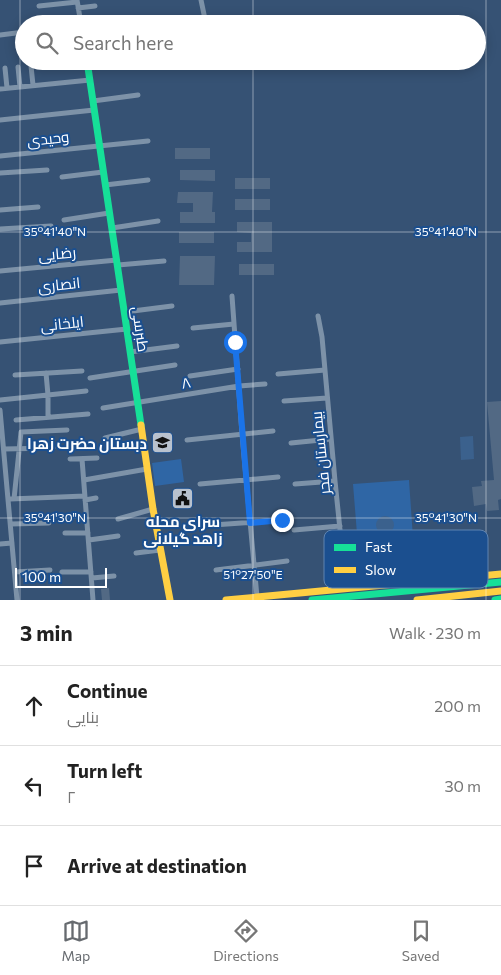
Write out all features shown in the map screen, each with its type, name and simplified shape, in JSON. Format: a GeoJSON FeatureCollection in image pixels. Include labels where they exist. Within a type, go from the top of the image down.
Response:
{"type":"FeatureCollection","features":[{"type":"Feature","properties":{"kind":"main road","name":"طبرسی"},"geometry":{"type":"LineString","coordinates":[[88,70],[153,509],[170,600]]}},
{"type":"Feature","properties":{"kind":"main road"},"geometry":{"type":"LineString","coordinates":[[488,575],[501,574]]}},
{"type":"Feature","properties":{"kind":"main road"},"geometry":{"type":"LineString","coordinates":[[488,583],[501,582]]}},
{"type":"Feature","properties":{"kind":"main road"},"geometry":{"type":"LineString","coordinates":[[228,600],[346,588],[351,598]]}},
{"type":"Feature","properties":{"kind":"main road"},"geometry":{"type":"LineString","coordinates":[[312,600],[351,598],[445,588]]}},
{"type":"Feature","properties":{"kind":"main road"},"geometry":{"type":"LineString","coordinates":[[417,600],[465,597],[501,591]]}},
{"type":"Feature","properties":{"kind":"main road"},"geometry":{"type":"LineString","coordinates":[[494,600],[501,599]]}},
{"type":"Feature","properties":{"kind":"street"},"geometry":{"type":"LineString","coordinates":[[201,0],[204,15]]}},
{"type":"Feature","properties":{"kind":"street"},"geometry":{"type":"LineString","coordinates":[[39,6],[78,3],[96,6]]}},
{"type":"Feature","properties":{"kind":"street"},"geometry":{"type":"LineString","coordinates":[[0,35],[15,33]]}},
{"type":"Feature","properties":{"kind":"street"},"geometry":{"type":"LineString","coordinates":[[5,68],[7,88]]}},
{"type":"Feature","properties":{"kind":"street"},"geometry":{"type":"LineString","coordinates":[[18,70],[20,87]]}},
{"type":"Feature","properties":{"kind":"street"},"geometry":{"type":"LineString","coordinates":[[31,70],[33,86]]}},
{"type":"Feature","properties":{"kind":"street"},"geometry":{"type":"LineString","coordinates":[[0,89],[90,80]]}},
{"type":"Feature","properties":{"kind":"street"},"geometry":{"type":"LineString","coordinates":[[93,101],[138,94]]}},
{"type":"Feature","properties":{"kind":"street"},"geometry":{"type":"LineString","coordinates":[[0,120],[94,110]]}},
{"type":"Feature","properties":{"kind":"street","name":"وحیدی"},"geometry":{"type":"LineString","coordinates":[[0,156],[148,141]]}},
{"type":"Feature","properties":{"kind":"street"},"geometry":{"type":"LineString","coordinates":[[0,173],[47,170]]}},
{"type":"Feature","properties":{"kind":"street"},"geometry":{"type":"LineString","coordinates":[[62,177],[103,172]]}},
{"type":"Feature","properties":{"kind":"street"},"geometry":{"type":"LineString","coordinates":[[105,185],[148,180]]}},
{"type":"Feature","properties":{"kind":"street"},"geometry":{"type":"LineString","coordinates":[[0,210],[38,207]]}},
{"type":"Feature","properties":{"kind":"street"},"geometry":{"type":"LineString","coordinates":[[64,220],[109,213]]}},
{"type":"Feature","properties":{"kind":"street"},"geometry":{"type":"LineString","coordinates":[[112,228],[158,221]]}},
{"type":"Feature","properties":{"kind":"street"},"geometry":{"type":"LineString","coordinates":[[0,229],[51,226]]}},
{"type":"Feature","properties":{"kind":"street","name":"رضایی"},"geometry":{"type":"LineString","coordinates":[[0,271],[164,261]]}},
{"type":"Feature","properties":{"kind":"street","name":"انصاری"},"geometry":{"type":"LineString","coordinates":[[0,303],[122,290]]}},
{"type":"Feature","properties":{"kind":"street"},"geometry":{"type":"LineString","coordinates":[[232,296],[242,434],[258,598]]}},
{"type":"Feature","properties":{"kind":"street"},"geometry":{"type":"LineString","coordinates":[[125,312],[172,306]]}},
{"type":"Feature","properties":{"kind":"street","name":"بیمارستان فجر"},"geometry":{"type":"LineString","coordinates":[[318,316],[322,337],[334,481],[340,530]]}},
{"type":"Feature","properties":{"kind":"street"},"geometry":{"type":"LineString","coordinates":[[193,328],[234,324]]}},
{"type":"Feature","properties":{"kind":"street","name":"ایلخانی"},"geometry":{"type":"LineString","coordinates":[[0,342],[127,329]]}},
{"type":"Feature","properties":{"kind":"street"},"geometry":{"type":"LineString","coordinates":[[130,352],[178,346]]}},
{"type":"Feature","properties":{"kind":"street"},"geometry":{"type":"LineString","coordinates":[[90,378],[175,366]]}},
{"type":"Feature","properties":{"kind":"street"},"geometry":{"type":"LineString","coordinates":[[190,376],[238,369]]}},
{"type":"Feature","properties":{"kind":"street"},"geometry":{"type":"LineString","coordinates":[[278,374],[325,370]]}},
{"type":"Feature","properties":{"kind":"street"},"geometry":{"type":"LineString","coordinates":[[15,375],[82,371]]}},
{"type":"Feature","properties":{"kind":"street"},"geometry":{"type":"LineString","coordinates":[[46,373],[48,417]]}},
{"type":"Feature","properties":{"kind":"street","name":"۸"},"geometry":{"type":"LineString","coordinates":[[103,408],[239,386],[265,384]]}},
{"type":"Feature","properties":{"kind":"street"},"geometry":{"type":"LineString","coordinates":[[0,400],[86,391]]}},
{"type":"Feature","properties":{"kind":"street"},"geometry":{"type":"LineString","coordinates":[[284,401],[327,398]]}},
{"type":"Feature","properties":{"kind":"street"},"geometry":{"type":"LineString","coordinates":[[0,410],[4,449],[3,468],[11,499]]}},
{"type":"Feature","properties":{"kind":"street"},"geometry":{"type":"LineString","coordinates":[[16,420],[88,414]]}},
{"type":"Feature","properties":{"kind":"street"},"geometry":{"type":"LineString","coordinates":[[105,438],[142,429]]}},
{"type":"Feature","properties":{"kind":"street"},"geometry":{"type":"LineString","coordinates":[[17,600],[10,524],[11,499],[20,449],[21,432],[67,430]]}},
{"type":"Feature","properties":{"kind":"street"},"geometry":{"type":"LineString","coordinates":[[187,440],[273,431]]}},
{"type":"Feature","properties":{"kind":"street"},"geometry":{"type":"LineString","coordinates":[[291,443],[331,439]]}},
{"type":"Feature","properties":{"kind":"street"},"geometry":{"type":"LineString","coordinates":[[4,449],[53,448]]}},
{"type":"Feature","properties":{"kind":"street"},"geometry":{"type":"LineString","coordinates":[[70,459],[97,458]]}},
{"type":"Feature","properties":{"kind":"street"},"geometry":{"type":"LineString","coordinates":[[82,459],[93,600]]}},
{"type":"Feature","properties":{"kind":"street"},"geometry":{"type":"LineString","coordinates":[[84,480],[147,469]]}},
{"type":"Feature","properties":{"kind":"street"},"geometry":{"type":"LineString","coordinates":[[200,484],[278,477]]}},
{"type":"Feature","properties":{"kind":"street"},"geometry":{"type":"LineString","coordinates":[[295,484],[334,481]]}},
{"type":"Feature","properties":{"kind":"street"},"geometry":{"type":"LineString","coordinates":[[11,499],[96,498]]}},
{"type":"Feature","properties":{"kind":"street"},"geometry":{"type":"LineString","coordinates":[[118,519],[153,509]]}},
{"type":"Feature","properties":{"kind":"street"},"geometry":{"type":"LineString","coordinates":[[213,525],[282,520]]}},
{"type":"Feature","properties":{"kind":"street"},"geometry":{"type":"LineString","coordinates":[[10,524],[49,523]]}},
{"type":"Feature","properties":{"kind":"street"},"geometry":{"type":"LineString","coordinates":[[294,530],[340,526]]}},
{"type":"Feature","properties":{"kind":"street"},"geometry":{"type":"LineString","coordinates":[[65,533],[88,533]]}},
{"type":"Feature","properties":{"kind":"street"},"geometry":{"type":"LineString","coordinates":[[89,540],[118,536]]}},
{"type":"Feature","properties":{"kind":"street"},"geometry":{"type":"LineString","coordinates":[[0,544],[12,544]]}},
{"type":"Feature","properties":{"kind":"street"},"geometry":{"type":"LineString","coordinates":[[136,553],[160,550]]}},
{"type":"Feature","properties":{"kind":"street"},"geometry":{"type":"LineString","coordinates":[[216,570],[287,560]]}},
{"type":"Feature","properties":{"kind":"street"},"geometry":{"type":"LineString","coordinates":[[15,572],[50,570]]}},
{"type":"Feature","properties":{"kind":"street"},"geometry":{"type":"LineString","coordinates":[[62,572],[92,572]]}},
{"type":"Feature","properties":{"kind":"street"},"geometry":{"type":"LineString","coordinates":[[92,578],[114,576]]}},
{"type":"Feature","properties":{"kind":"shaded area"},"geometry":{"type":"Polygon","coordinates":[[[473,436],[474,459],[461,460],[460,437],[473,436]]]}},
{"type":"Feature","properties":{"kind":"shaded area"},"geometry":{"type":"Polygon","coordinates":[[[181,459],[184,482],[155,486],[152,463],[181,459]]]}},
{"type":"Feature","properties":{"kind":"shaded area"},"geometry":{"type":"Polygon","coordinates":[[[409,480],[412,530],[357,530],[353,484],[409,480]]]}},
{"type":"Feature","properties":{"kind":"shaded area"},"geometry":{"type":"Polygon","coordinates":[[[385,516],[393,522],[392,530],[378,530],[376,525],[379,519],[385,516]]]}},
{"type":"Feature","properties":{"kind":"building"},"geometry":{"type":"Polygon","coordinates":[[[175,148],[210,148],[210,159],[175,159],[175,148]]]}},
{"type":"Feature","properties":{"kind":"building"},"geometry":{"type":"Polygon","coordinates":[[[180,170],[215,170],[215,181],[180,180],[180,170]]]}},
{"type":"Feature","properties":{"kind":"building"},"geometry":{"type":"Polygon","coordinates":[[[235,178],[270,178],[270,189],[235,189],[235,178]]]}},
{"type":"Feature","properties":{"kind":"building"},"geometry":{"type":"Polygon","coordinates":[[[178,192],[213,192],[212,212],[215,212],[215,223],[180,223],[180,212],[193,212],[193,203],[177,203],[178,192]]]}},
{"type":"Feature","properties":{"kind":"building"},"geometry":{"type":"Polygon","coordinates":[[[235,199],[270,199],[270,210],[235,210],[235,199]]]}},
{"type":"Feature","properties":{"kind":"building"},"geometry":{"type":"Polygon","coordinates":[[[237,222],[272,222],[272,252],[237,252],[237,242],[251,242],[251,233],[237,232],[237,222]]]}},
{"type":"Feature","properties":{"kind":"building"},"geometry":{"type":"Polygon","coordinates":[[[179,232],[214,232],[214,243],[179,243],[179,232]]]}},
{"type":"Feature","properties":{"kind":"building"},"geometry":{"type":"Polygon","coordinates":[[[180,256],[215,256],[214,285],[179,285],[180,256]]]}},
{"type":"Feature","properties":{"kind":"building"},"geometry":{"type":"Polygon","coordinates":[[[239,264],[274,264],[274,275],[239,275],[239,264]]]}},
{"type":"Feature","properties":{"kind":"building"},"geometry":{"type":"Polygon","coordinates":[[[501,401],[501,499],[498,500],[499,510],[487,511],[486,504],[474,506],[472,487],[482,486],[481,481],[494,480],[487,402],[501,401]]]}},
{"type":"Feature","properties":{"kind":"building"},"geometry":{"type":"Polygon","coordinates":[[[188,490],[189,501],[173,504],[172,493],[188,490]]]}},
{"type":"Feature","properties":{"kind":"building"},"geometry":{"type":"Polygon","coordinates":[[[109,588],[110,600],[102,600],[101,589],[109,588]]]}},
{"type":"Feature","properties":{"kind":"traffic: fast"},"geometry":{"type":"LineString","coordinates":[[88,70],[141,425]]}},
{"type":"Feature","properties":{"kind":"traffic: fast"},"geometry":{"type":"LineString","coordinates":[[488,583],[501,582]]}},
{"type":"Feature","properties":{"kind":"traffic: fast"},"geometry":{"type":"LineString","coordinates":[[312,600],[438,588]]}},
{"type":"Feature","properties":{"kind":"traffic: fast"},"geometry":{"type":"LineString","coordinates":[[495,600],[501,599]]}},
{"type":"Feature","properties":{"kind":"traffic: slow"},"geometry":{"type":"LineString","coordinates":[[141,425],[153,509],[170,600]]}},
{"type":"Feature","properties":{"kind":"traffic: slow"},"geometry":{"type":"LineString","coordinates":[[488,575],[501,574]]}},
{"type":"Feature","properties":{"kind":"traffic: slow"},"geometry":{"type":"LineString","coordinates":[[226,600],[353,588]]}},
{"type":"Feature","properties":{"kind":"traffic: slow"},"geometry":{"type":"LineString","coordinates":[[417,600],[501,591]]}},
{"type":"Feature","properties":{"kind":"place","name":"دبستان حضرت زهرا"},"geometry":{"type":"Point","coordinates":[163,443]}},
{"type":"Feature","properties":{"kind":"place","name":"سرای محله زاهد گیلانی"},"geometry":{"type":"Point","coordinates":[183,498]}},
{"type":"Feature","properties":{"kind":"route"},"geometry":{"type":"LineString","coordinates":[[235,342],[250,523],[282,520]]}}]}
